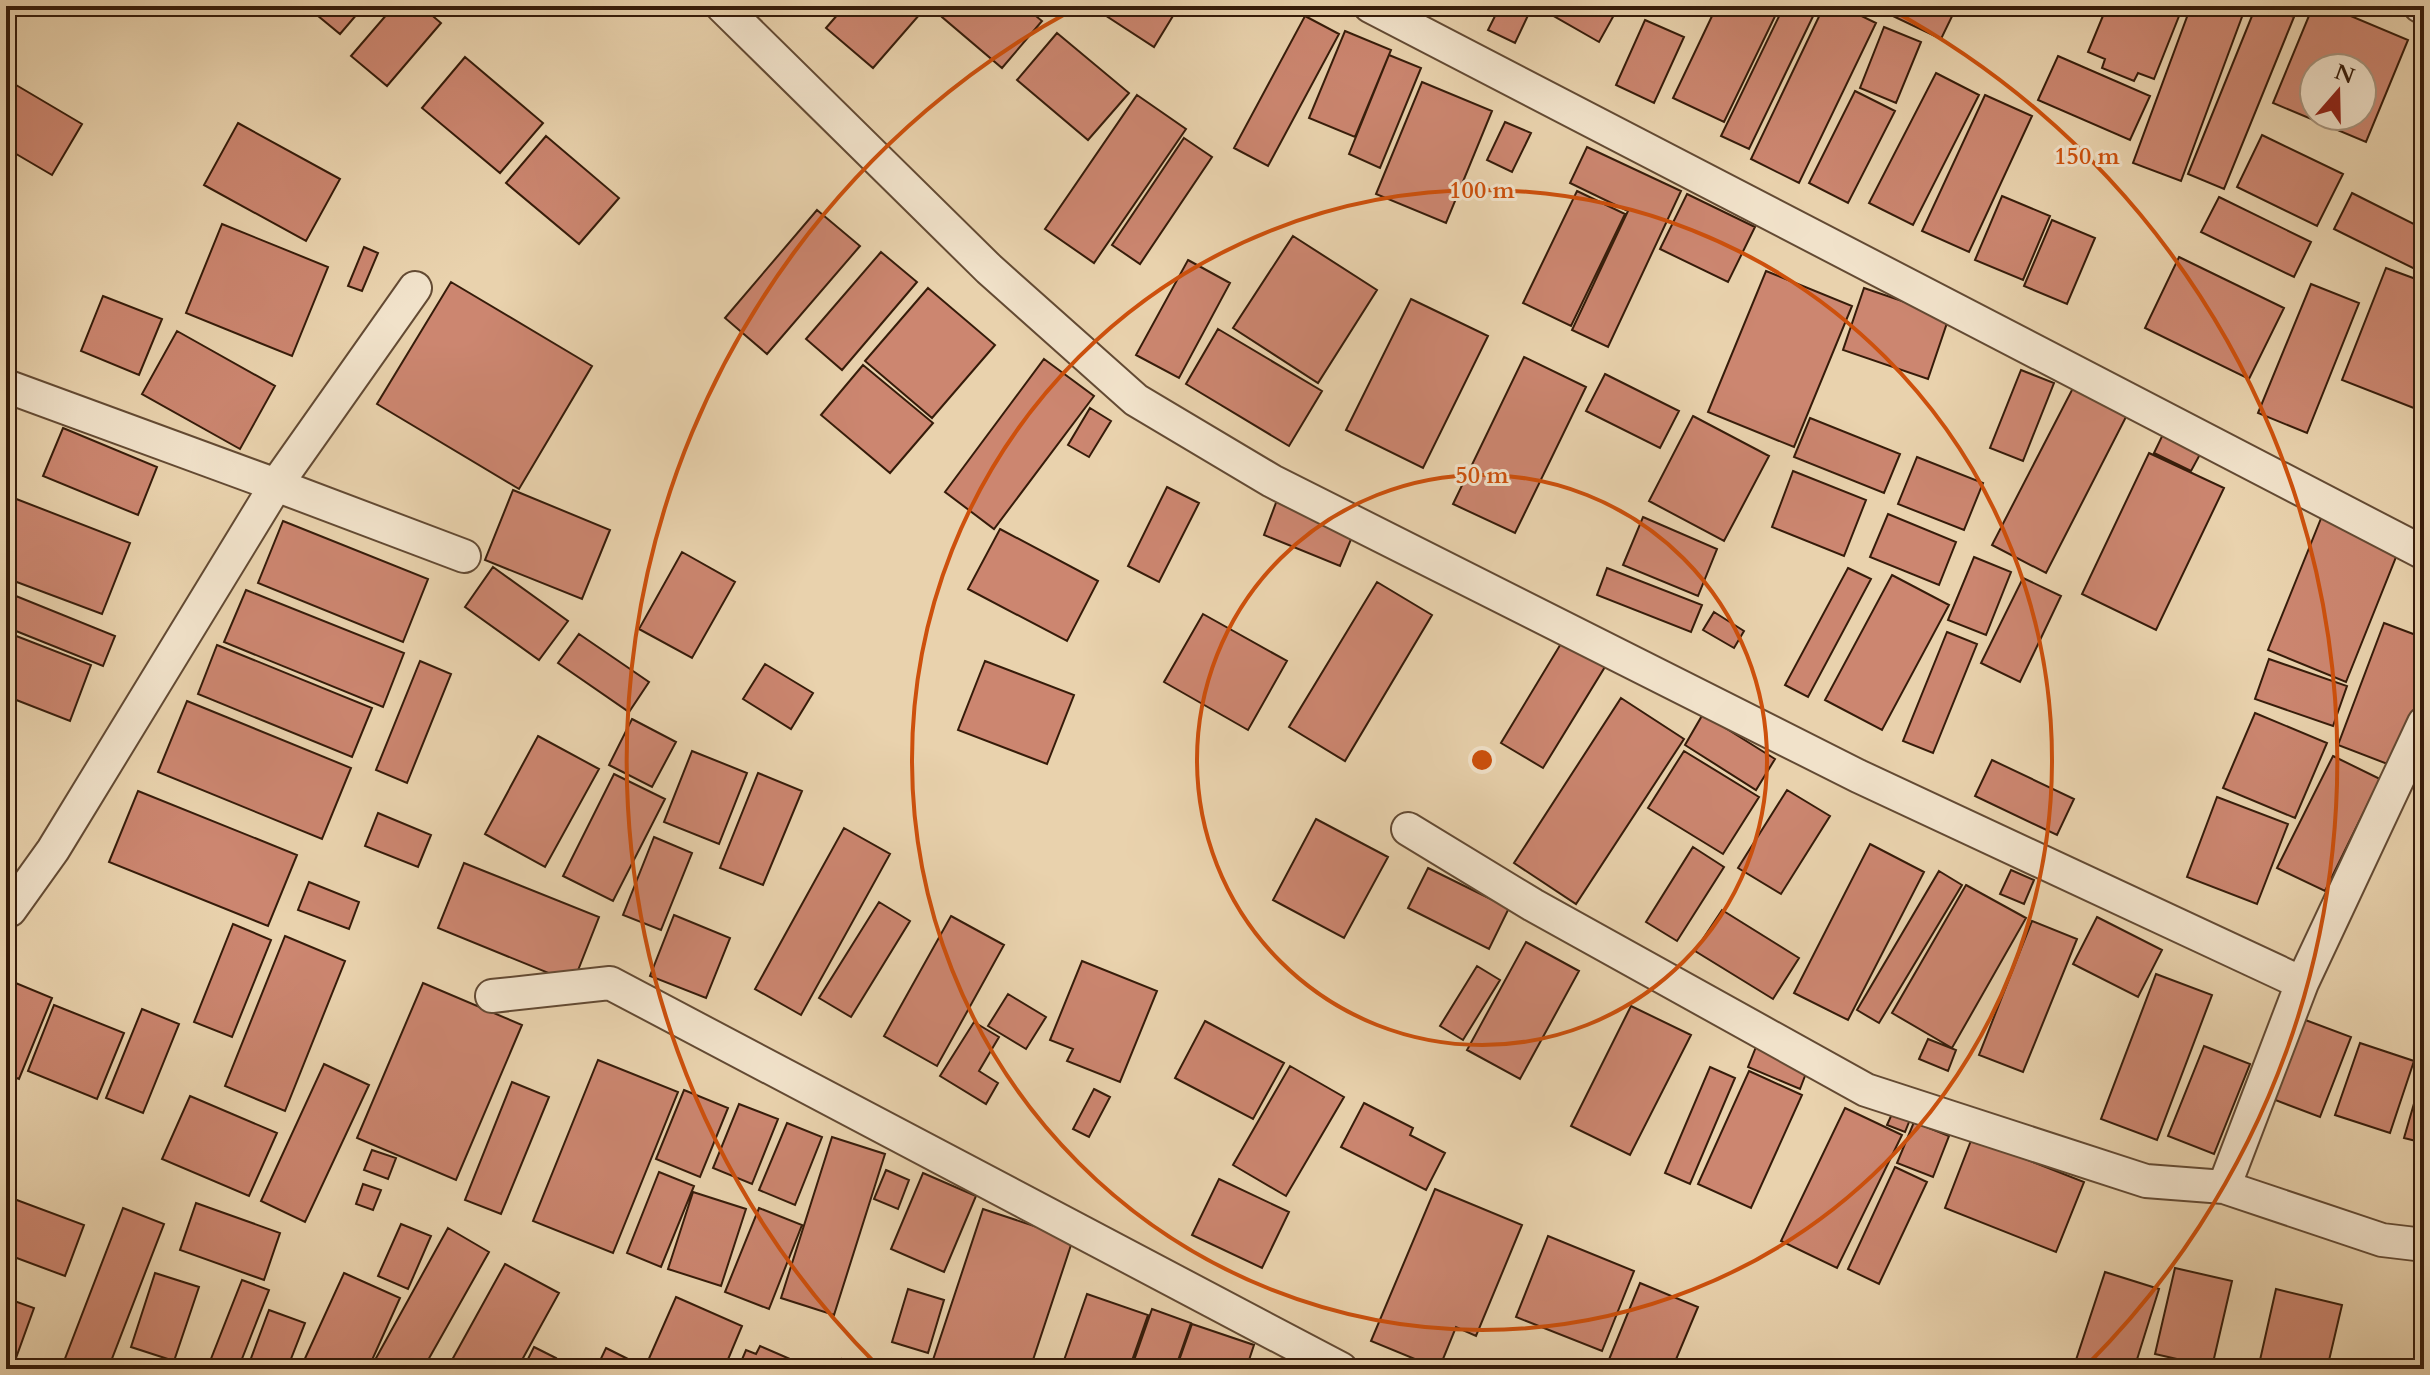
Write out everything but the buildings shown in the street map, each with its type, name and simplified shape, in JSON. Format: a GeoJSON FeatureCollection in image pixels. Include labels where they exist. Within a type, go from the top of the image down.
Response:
{"type":"FeatureCollection","features":[{"type":"Feature","properties":{"kind":"street"},"geometry":{"type":"LineString","coordinates":[[722,6],[989,269],[1136,400],[1272,481],[1830,762],[2302,983]]}},
{"type":"Feature","properties":{"kind":"street"},"geometry":{"type":"LineString","coordinates":[[1370,6],[2424,553]]}},
{"type":"Feature","properties":{"kind":"street"},"geometry":{"type":"LineString","coordinates":[[6,910],[10,910],[53,850],[276,485],[415,288]]}},
{"type":"Feature","properties":{"kind":"street"},"geometry":{"type":"LineString","coordinates":[[6,386],[464,556]]}},
{"type":"Feature","properties":{"kind":"street"},"geometry":{"type":"LineString","coordinates":[[2224,1187],[2302,983],[2424,723]]}},
{"type":"Feature","properties":{"kind":"street"},"geometry":{"type":"LineString","coordinates":[[1408,829],[1533,905],[1866,1090],[2146,1181],[2224,1187],[2382,1240],[2424,1245]]}},
{"type":"Feature","properties":{"kind":"street"},"geometry":{"type":"LineString","coordinates":[[492,996],[610,983],[1341,1369]]}}]}
